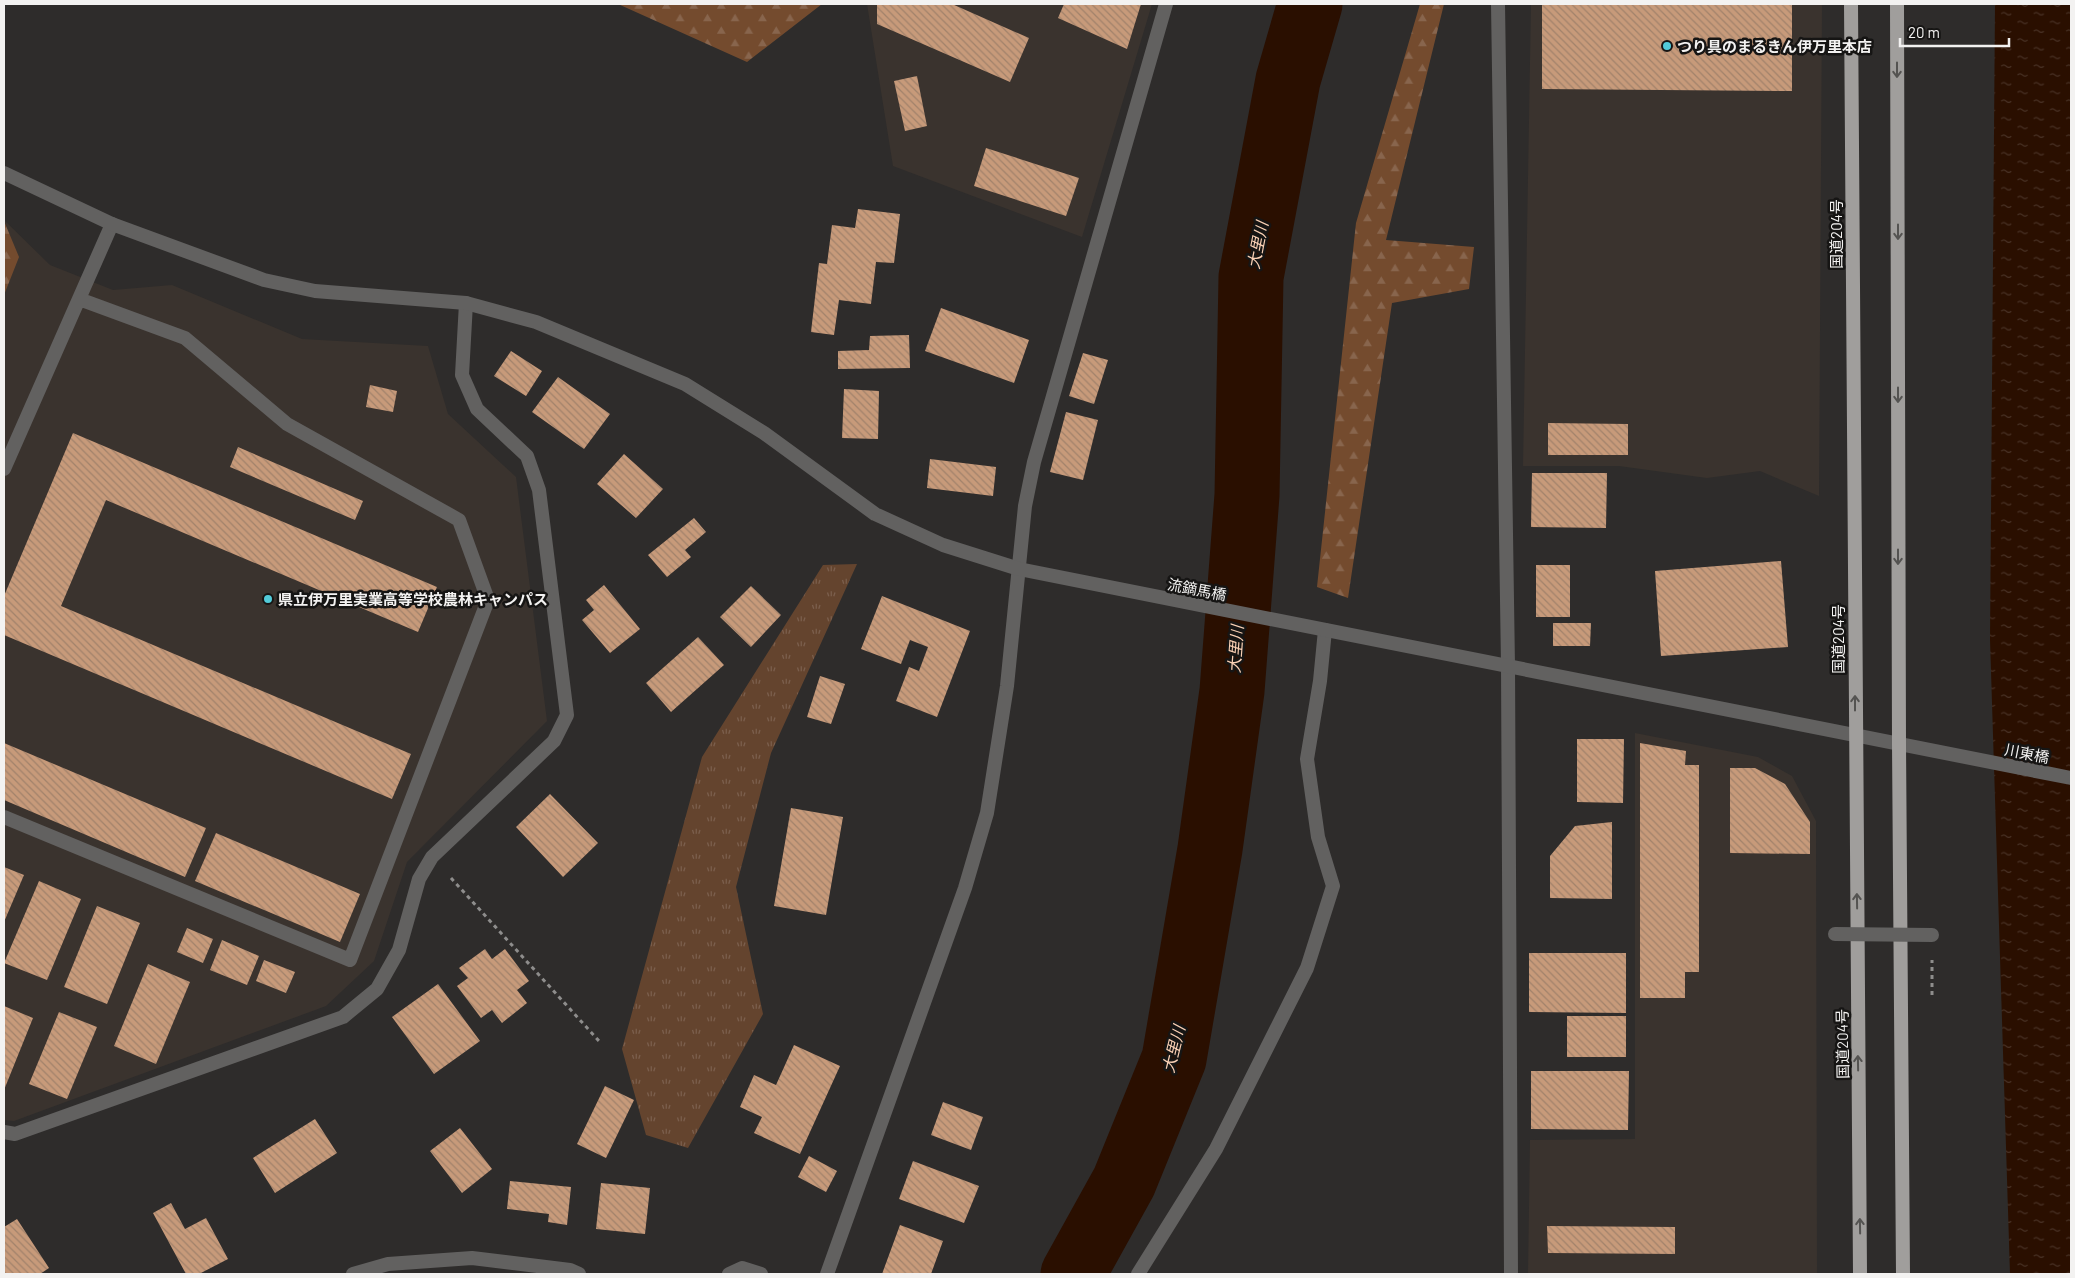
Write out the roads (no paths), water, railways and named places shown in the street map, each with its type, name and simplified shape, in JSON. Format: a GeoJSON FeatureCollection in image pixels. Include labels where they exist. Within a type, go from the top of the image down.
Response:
{"type":"FeatureCollection","features":[{"type":"Feature","properties":{"kind":"highway","name":"国道204号"},"geometry":{"type":"LineString","coordinates":[[1851,4],[1860,1274]]}},
{"type":"Feature","properties":{"kind":"highway"},"geometry":{"type":"LineString","coordinates":[[1897,4],[1903,1274]]}},
{"type":"Feature","properties":{"kind":"street"},"geometry":{"type":"LineString","coordinates":[[827,1274],[965,888],[987,813],[1007,686],[1025,506],[1034,462],[1166,4]]}},
{"type":"Feature","properties":{"kind":"street"},"geometry":{"type":"LineString","coordinates":[[1498,4],[1508,666],[1511,1274]]}},
{"type":"Feature","properties":{"kind":"street","name":"流鏑馬橋"},"geometry":{"type":"LineString","coordinates":[[4,173],[112,224],[264,280],[315,291],[466,303],[536,322],[685,384],[764,433],[875,514],[943,545],[1019,569],[1508,666]]}},
{"type":"Feature","properties":{"kind":"street"},"geometry":{"type":"LineString","coordinates":[[4,469],[112,224]]}},
{"type":"Feature","properties":{"kind":"street"},"geometry":{"type":"LineString","coordinates":[[4,817],[350,960],[488,600],[459,520],[286,424],[185,338],[79,299]]}},
{"type":"Feature","properties":{"kind":"street"},"geometry":{"type":"LineString","coordinates":[[4,1132],[16,1134],[343,1017],[377,989],[399,950],[419,879],[432,858],[554,740],[566,715],[539,490],[527,456],[478,409],[462,375],[466,303]]}},
{"type":"Feature","properties":{"kind":"street"},"geometry":{"type":"LineString","coordinates":[[1138,1274],[1216,1149],[1306,968],[1333,886],[1318,837],[1307,760],[1320,682],[1325,630]]}},
{"type":"Feature","properties":{"kind":"street","name":"川東橋"},"geometry":{"type":"LineString","coordinates":[[1508,666],[2071,778]]}},
{"type":"Feature","properties":{"kind":"street"},"geometry":{"type":"LineString","coordinates":[[1835,934],[1932,935]]}},
{"type":"Feature","properties":{"kind":"street"},"geometry":{"type":"LineString","coordinates":[[353,1274],[388,1264],[472,1258],[570,1270],[579,1274]]}},
{"type":"Feature","properties":{"kind":"street"},"geometry":{"type":"LineString","coordinates":[[729,1274],[742,1268],[761,1274]]}},
{"type":"Feature","properties":{"kind":"water"},"geometry":{"type":"Polygon","coordinates":[[[1995,4],[2071,4],[2071,1274],[2010,1274],[1990,640],[1995,4]]]}},
{"type":"Feature","properties":{"kind":"waterway","name":"大里川"},"geometry":{"type":"LineString","coordinates":[[1073,1274],[1124,1182],[1174,1059],[1210,849],[1232,691],[1247,495],[1251,277],[1288,80],[1310,4]]}},
{"type":"Feature","properties":{"kind":"place","name":"つり具のまるきん伊万里本店"},"geometry":{"type":"Point","coordinates":[1667,46]}},
{"type":"Feature","properties":{"kind":"place","name":"県立伊万里実業高等学校農林キャンパス"},"geometry":{"type":"Point","coordinates":[268,599]}}]}
